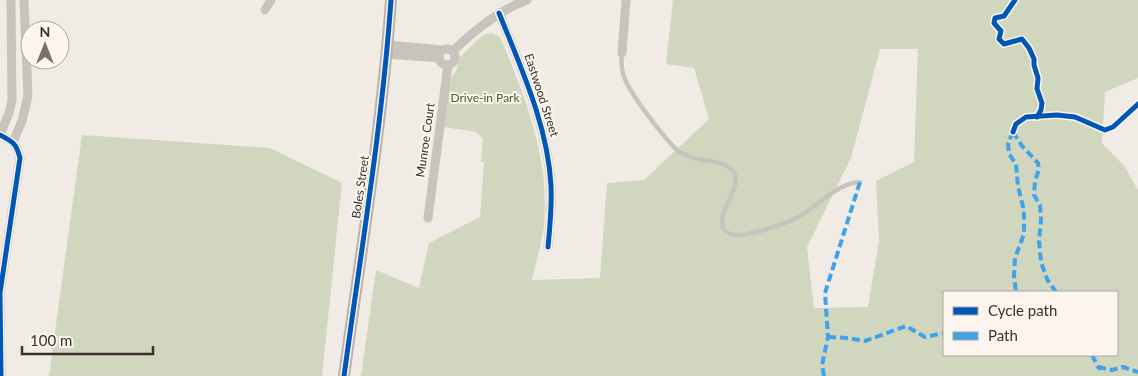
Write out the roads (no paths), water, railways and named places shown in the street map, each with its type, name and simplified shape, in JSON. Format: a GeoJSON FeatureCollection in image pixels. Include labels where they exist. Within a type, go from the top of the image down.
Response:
{"type":"FeatureCollection","features":[{"type":"Feature","properties":{"kind":"street"},"geometry":{"type":"LineString","coordinates":[[1,376],[0,292],[20,164],[18,149],[13,142],[0,135],[10,113],[12,101],[10,0]]}},
{"type":"Feature","properties":{"kind":"street"},"geometry":{"type":"LineString","coordinates":[[13,142],[22,121],[28,96],[24,0]]}},
{"type":"Feature","properties":{"kind":"street"},"geometry":{"type":"LineString","coordinates":[[265,10],[271,0]]}},
{"type":"Feature","properties":{"kind":"street","name":"Boles Street"},"geometry":{"type":"LineString","coordinates":[[344,376],[379,120],[391,0]]}},
{"type":"Feature","properties":{"kind":"street"},"geometry":{"type":"LineString","coordinates":[[454,51],[499,13],[526,0]]}},
{"type":"Feature","properties":{"kind":"street"},"geometry":{"type":"LineString","coordinates":[[622,53],[626,0]]}},
{"type":"Feature","properties":{"kind":"street","name":"Eastwood Street"},"geometry":{"type":"LineString","coordinates":[[499,13],[532,99],[546,146],[551,185],[548,247]]}},
{"type":"Feature","properties":{"kind":"street"},"geometry":{"type":"LineString","coordinates":[[387,49],[441,54],[448,48],[454,51]]}},
{"type":"Feature","properties":{"kind":"street"},"geometry":{"type":"LineString","coordinates":[[441,54],[442,64],[448,65],[456,60],[454,51]]}},
{"type":"Feature","properties":{"kind":"street","name":"Munroe Court"},"geometry":{"type":"LineString","coordinates":[[428,218],[448,65]]}},
{"type":"Feature","properties":{"kind":"lane"},"geometry":{"type":"LineString","coordinates":[[622,53],[622,68],[627,84],[672,145],[688,156],[722,164],[733,172],[735,181],[725,207],[722,228],[733,236],[744,235],[796,218],[841,186],[860,182]]}},
{"type":"Feature","properties":{"kind":"park label","name":"Drive-in Park"},"geometry":{"type":"Point","coordinates":[485,97]}}]}
